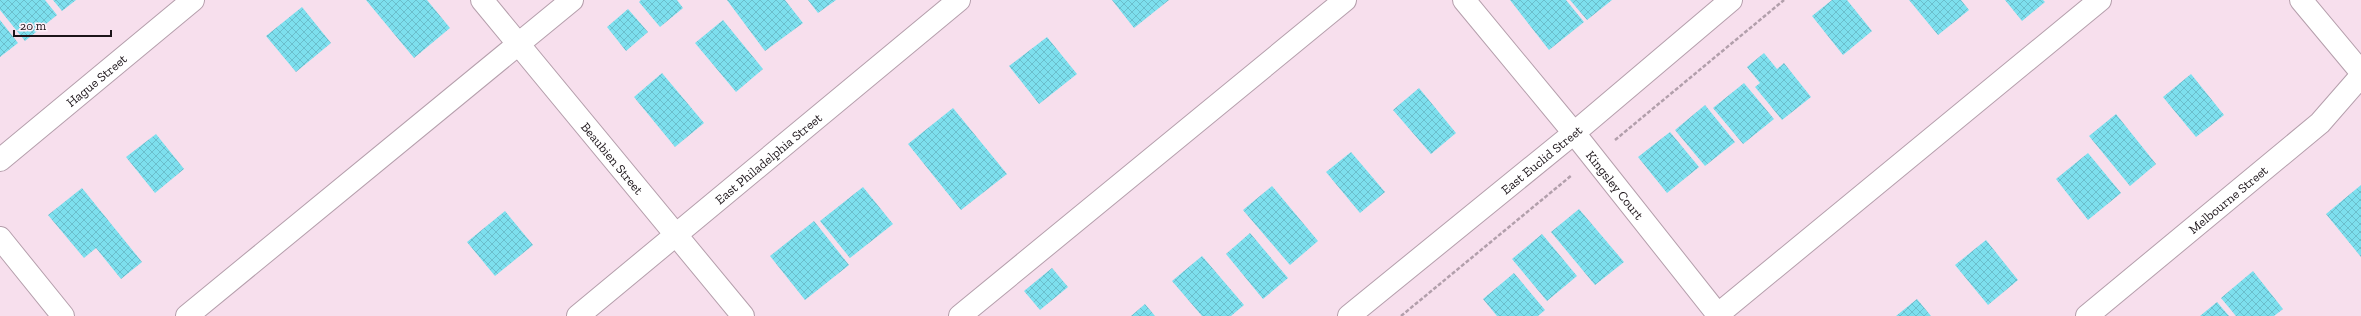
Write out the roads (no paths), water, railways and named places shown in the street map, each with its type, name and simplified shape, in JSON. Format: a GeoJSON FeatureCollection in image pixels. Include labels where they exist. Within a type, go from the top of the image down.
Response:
{"type":"FeatureCollection","features":[{"type":"Feature","properties":{"kind":"street","name":"Hague Street"},"geometry":{"type":"LineString","coordinates":[[0,160],[193,0]]}},
{"type":"Feature","properties":{"kind":"street","name":"Beaubien Street"},"geometry":{"type":"LineString","coordinates":[[482,0],[743,316]]}},
{"type":"Feature","properties":{"kind":"street"},"geometry":{"type":"LineString","coordinates":[[187,316],[572,0]]}},
{"type":"Feature","properties":{"kind":"street","name":"East Philadelphia Street"},"geometry":{"type":"LineString","coordinates":[[578,316],[959,0]]}},
{"type":"Feature","properties":{"kind":"street"},"geometry":{"type":"LineString","coordinates":[[960,316],[1345,0]]}},
{"type":"Feature","properties":{"kind":"street","name":"Kingsley Court"},"geometry":{"type":"LineString","coordinates":[[1464,0],[1574,133],[1717,316]]}},
{"type":"Feature","properties":{"kind":"street","name":"East Euclid Street"},"geometry":{"type":"LineString","coordinates":[[1349,316],[1574,133],[1731,0]]}},
{"type":"Feature","properties":{"kind":"street"},"geometry":{"type":"LineString","coordinates":[[1717,316],[2100,0]]}},
{"type":"Feature","properties":{"kind":"street"},"geometry":{"type":"LineString","coordinates":[[2301,0],[2361,72]]}},
{"type":"Feature","properties":{"kind":"street","name":"Melbourne Street"},"geometry":{"type":"LineString","coordinates":[[2087,316],[2320,124],[2361,76]]}},
{"type":"Feature","properties":{"kind":"street"},"geometry":{"type":"LineString","coordinates":[[0,238],[63,316]]}}]}
